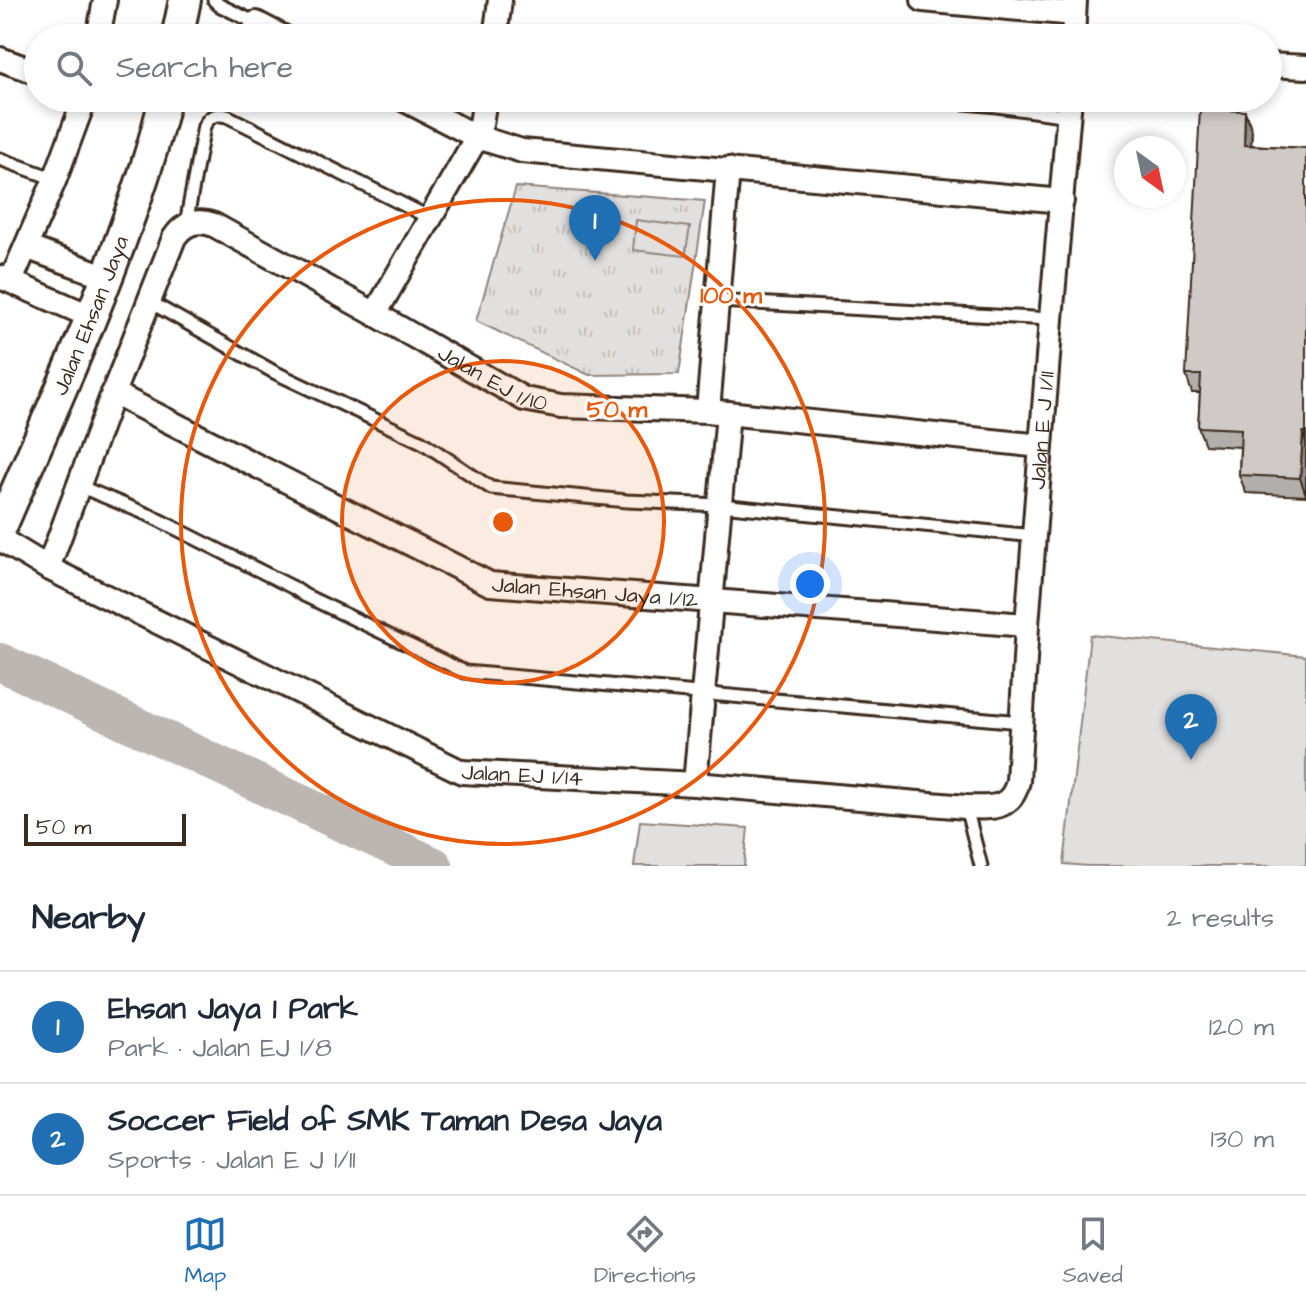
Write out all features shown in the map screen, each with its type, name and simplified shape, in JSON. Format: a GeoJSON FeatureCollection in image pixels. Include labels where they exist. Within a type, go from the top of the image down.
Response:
{"type":"FeatureCollection","features":[{"type":"Feature","properties":{"kind":"street"},"geometry":{"type":"LineString","coordinates":[[101,24],[105,0]]}},
{"type":"Feature","properties":{"kind":"street"},"geometry":{"type":"LineString","coordinates":[[180,24],[185,0]]}},
{"type":"Feature","properties":{"kind":"street"},"geometry":{"type":"LineString","coordinates":[[497,24],[500,0]]}},
{"type":"Feature","properties":{"kind":"street"},"geometry":{"type":"LineString","coordinates":[[923,0],[1075,7]]}},
{"type":"Feature","properties":{"kind":"street"},"geometry":{"type":"LineString","coordinates":[[0,59],[24,68]]}},
{"type":"Feature","properties":{"kind":"street"},"geometry":{"type":"LineString","coordinates":[[1282,66],[1306,67]]}},
{"type":"Feature","properties":{"kind":"street"},"geometry":{"type":"LineString","coordinates":[[80,112],[26,247],[5,279],[92,317]]}},
{"type":"Feature","properties":{"kind":"street","name":"Jalan Ehsan Jaya"},"geometry":{"type":"LineString","coordinates":[[0,529],[92,317],[151,151],[161,112]]}},
{"type":"Feature","properties":{"kind":"street"},"geometry":{"type":"LineString","coordinates":[[428,112],[477,137],[522,151],[1062,201]]}},
{"type":"Feature","properties":{"kind":"street"},"geometry":{"type":"LineString","coordinates":[[375,314],[477,137],[483,112]]}},
{"type":"Feature","properties":{"kind":"street","name":"Jalan E J 1/11"},"geometry":{"type":"LineString","coordinates":[[1019,762],[1027,625],[1070,112]]}},
{"type":"Feature","properties":{"kind":"street"},"geometry":{"type":"LineString","coordinates":[[695,784],[720,505],[717,301],[728,169]]}},
{"type":"Feature","properties":{"kind":"street","name":"Jalan EJ 1/10"},"geometry":{"type":"LineString","coordinates":[[180,231],[195,222],[214,225],[524,399],[561,406],[718,412],[1041,446]]}},
{"type":"Feature","properties":{"kind":"street"},"geometry":{"type":"LineString","coordinates":[[48,568],[113,393],[180,231]]}},
{"type":"Feature","properties":{"kind":"street"},"geometry":{"type":"LineString","coordinates":[[26,247],[107,277]]}},
{"type":"Feature","properties":{"kind":"street","name":"Jalan Ehsan Jaya 1/12"},"geometry":{"type":"LineString","coordinates":[[113,393],[490,584],[1027,625]]}},
{"type":"Feature","properties":{"kind":"street","name":"Jalan EJ 1/14"},"geometry":{"type":"LineString","coordinates":[[0,539],[48,568],[462,772],[695,784],[988,808],[1005,803],[1016,789],[1019,762]]}},
{"type":"Feature","properties":{"kind":"lane"},"geometry":{"type":"LineString","coordinates":[[214,0],[256,23]]}},
{"type":"Feature","properties":{"kind":"lane"},"geometry":{"type":"LineString","coordinates":[[180,231],[204,126],[213,115],[220,114],[430,218]]}},
{"type":"Feature","properties":{"kind":"lane"},"geometry":{"type":"LineString","coordinates":[[0,159],[55,179]]}},
{"type":"Feature","properties":{"kind":"lane"},"geometry":{"type":"LineString","coordinates":[[717,301],[1051,319]]}},
{"type":"Feature","properties":{"kind":"lane"},"geometry":{"type":"LineString","coordinates":[[150,302],[274,372],[422,442],[491,488],[627,501],[720,505],[1034,536]]}},
{"type":"Feature","properties":{"kind":"lane"},"geometry":{"type":"LineString","coordinates":[[79,486],[149,515],[304,595],[465,672],[1021,722]]}},
{"type":"Feature","properties":{"kind":"lane"},"geometry":{"type":"LineString","coordinates":[[966,807],[981,866]]}},
{"type":"Feature","properties":{"kind":"green space"},"geometry":{"type":"Polygon","coordinates":[[[516,187],[705,201],[679,374],[589,375],[476,321],[516,187]]]}},
{"type":"Feature","properties":{"kind":"green space"},"geometry":{"type":"Polygon","coordinates":[[[636,220],[690,227],[685,256],[633,250],[636,220]]]}},
{"type":"Feature","properties":{"kind":"green space"},"geometry":{"type":"Polygon","coordinates":[[[1090,635],[1306,656],[1306,866],[1064,864],[1090,635]]]}},
{"type":"Feature","properties":{"kind":"green space"},"geometry":{"type":"Polygon","coordinates":[[[640,821],[748,828],[744,866],[634,866],[640,821]]]}},
{"type":"Feature","properties":{"kind":"building"},"geometry":{"type":"Polygon","coordinates":[[[1200,112],[1245,112],[1244,145],[1306,148],[1306,432],[1303,432],[1300,478],[1239,475],[1241,429],[1198,427],[1201,375],[1186,375],[1200,112]]]}},
{"type":"Feature","properties":{"kind":"waterway"},"geometry":{"type":"LineString","coordinates":[[0,662],[434,866]]}},
{"type":"Feature","properties":{"kind":"place","name":"Ehsan Jaya 1 Park"},"geometry":{"type":"Point","coordinates":[595,261]}},
{"type":"Feature","properties":{"kind":"place","name":"Soccer Field of SMK Taman Desa Jaya"},"geometry":{"type":"Point","coordinates":[1191,760]}}]}
